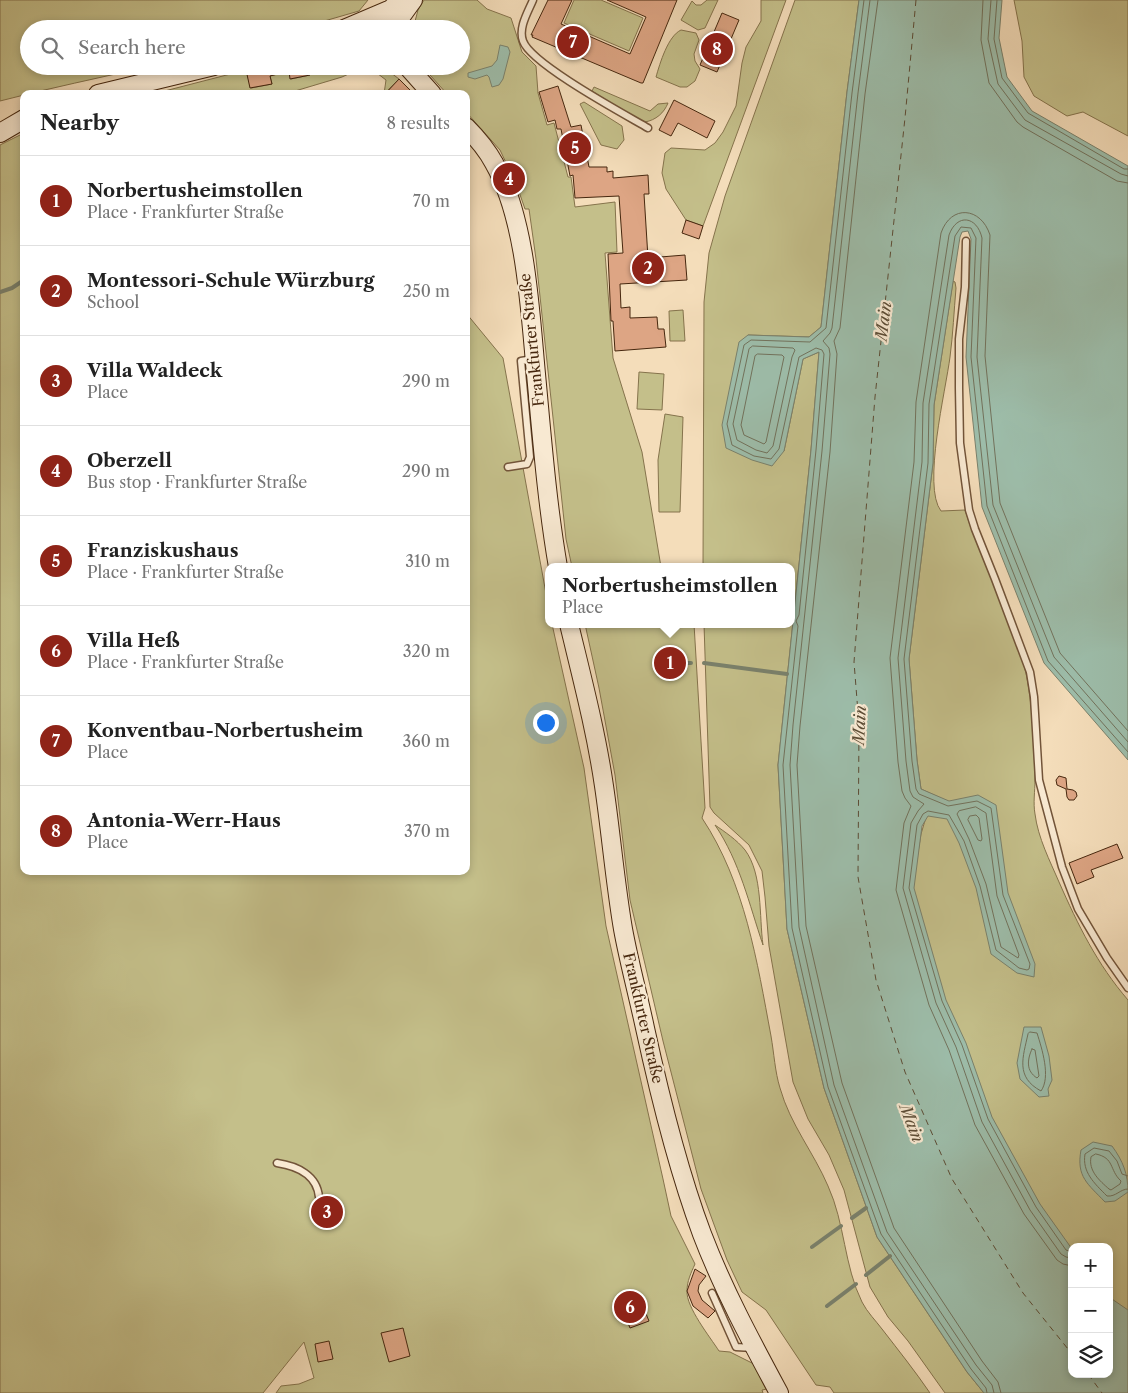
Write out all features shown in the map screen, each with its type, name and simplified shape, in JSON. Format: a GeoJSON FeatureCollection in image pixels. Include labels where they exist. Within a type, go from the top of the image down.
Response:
{"type":"FeatureCollection","features":[{"type":"Feature","properties":{"kind":"main road"},"geometry":{"type":"LineString","coordinates":[[391,17],[413,0]]}},
{"type":"Feature","properties":{"kind":"main road"},"geometry":{"type":"LineString","coordinates":[[115,90],[177,75]]}},
{"type":"Feature","properties":{"kind":"main road"},"geometry":{"type":"LineString","coordinates":[[415,75],[428,90]]}},
{"type":"Feature","properties":{"kind":"main road"},"geometry":{"type":"LineString","coordinates":[[0,133],[20,121]]}},
{"type":"Feature","properties":{"kind":"main road","name":"Frankfurter Straße"},"geometry":{"type":"LineString","coordinates":[[470,131],[494,162],[503,180],[516,218],[529,297],[548,501],[557,563]]}},
{"type":"Feature","properties":{"kind":"main road","name":"Frankfurter Straße"},"geometry":{"type":"LineString","coordinates":[[570,628],[594,727],[604,786],[623,931],[666,1118],[687,1191],[718,1274],[779,1393]]}},
{"type":"Feature","properties":{"kind":"lane"},"geometry":{"type":"LineString","coordinates":[[533,0],[522,30],[523,40],[529,50],[546,65],[576,85],[648,128]]}},
{"type":"Feature","properties":{"kind":"lane"},"geometry":{"type":"LineString","coordinates":[[966,241],[965,287],[959,339],[959,388],[960,443],[970,510],[975,529],[996,579],[1030,672],[1034,697],[1039,780],[1062,868],[1078,909],[1106,958],[1128,988]]}},
{"type":"Feature","properties":{"kind":"lane"},"geometry":{"type":"LineString","coordinates":[[508,467],[526,464],[530,457],[521,361],[535,359]]}},
{"type":"Feature","properties":{"kind":"lane"},"geometry":{"type":"LineString","coordinates":[[277,1163],[299,1170],[309,1176],[316,1182],[319,1197]]}},
{"type":"Feature","properties":{"kind":"lane"},"geometry":{"type":"LineString","coordinates":[[712,1294],[736,1347],[755,1348]]}},
{"type":"Feature","properties":{"kind":"shaded area"},"geometry":{"type":"Polygon","coordinates":[[[0,0],[368,0],[359,11],[328,20],[20,20],[20,75],[111,75],[46,90],[20,90],[20,96],[0,101],[0,0]]]}},
{"type":"Feature","properties":{"kind":"shaded area"},"geometry":{"type":"Polygon","coordinates":[[[424,0],[477,0],[487,9],[511,18],[522,52],[536,66],[538,93],[547,125],[554,123],[568,177],[571,177],[575,207],[615,202],[617,252],[605,253],[613,358],[642,452],[660,563],[571,563],[566,539],[529,209],[525,209],[517,186],[500,150],[470,116],[470,90],[443,90],[430,75],[470,75],[470,20],[415,20],[418,10],[424,0]]]}},
{"type":"Feature","properties":{"kind":"shaded area"},"geometry":{"type":"Polygon","coordinates":[[[574,0],[601,0],[643,18],[629,51],[564,23],[574,0]]]}},
{"type":"Feature","properties":{"kind":"shaded area"},"geometry":{"type":"Polygon","coordinates":[[[707,0],[718,0],[705,28],[698,30],[681,20],[692,1],[696,5],[701,5],[707,0]]]}},
{"type":"Feature","properties":{"kind":"shaded area"},"geometry":{"type":"Polygon","coordinates":[[[761,0],[786,0],[703,226],[686,220],[666,189],[662,173],[665,153],[671,148],[705,150],[715,143],[723,132],[736,106],[746,47],[761,21],[761,0]]]}},
{"type":"Feature","properties":{"kind":"shaded area"},"geometry":{"type":"Polygon","coordinates":[[[795,0],[859,0],[821,327],[809,337],[748,335],[784,451],[803,359],[819,352],[795,603],[795,563],[703,563],[704,302],[709,253],[725,196],[795,0]]]}},
{"type":"Feature","properties":{"kind":"shaded area"},"geometry":{"type":"Polygon","coordinates":[[[1014,0],[1128,0],[1128,136],[1083,112],[1067,116],[1034,96],[1024,77],[1022,41],[1014,0]]]}},
{"type":"Feature","properties":{"kind":"shaded area"},"geometry":{"type":"Polygon","coordinates":[[[681,30],[696,33],[699,40],[694,54],[695,61],[700,69],[695,81],[687,87],[680,87],[656,77],[668,44],[676,33],[681,30]]]}},
{"type":"Feature","properties":{"kind":"shaded area"},"geometry":{"type":"Polygon","coordinates":[[[227,75],[247,75],[251,88],[272,84],[270,76],[274,75],[290,75],[291,79],[310,75],[346,75],[298,90],[168,90],[227,75]]]}},
{"type":"Feature","properties":{"kind":"shaded area"},"geometry":{"type":"Polygon","coordinates":[[[379,75],[394,75],[399,79],[388,90],[385,90],[386,80],[379,75]]]}},
{"type":"Feature","properties":{"kind":"shaded area"},"geometry":{"type":"Polygon","coordinates":[[[594,87],[650,111],[658,104],[668,103],[659,116],[645,122],[633,117],[592,91],[594,87]]]}},
{"type":"Feature","properties":{"kind":"shaded area"},"geometry":{"type":"Polygon","coordinates":[[[584,102],[622,126],[624,140],[617,149],[601,145],[580,104],[584,102]]]}},
{"type":"Feature","properties":{"kind":"shaded area"},"geometry":{"type":"Polygon","coordinates":[[[20,135],[20,875],[470,875],[470,318],[503,358],[545,588],[545,628],[553,628],[584,768],[606,926],[671,1216],[695,1264],[688,1284],[688,1298],[694,1313],[719,1351],[730,1352],[754,1364],[767,1389],[762,1390],[763,1393],[276,1393],[281,1386],[299,1384],[314,1378],[304,1342],[263,1393],[0,1393],[0,145],[20,135]]]}},
{"type":"Feature","properties":{"kind":"shaded area"},"geometry":{"type":"Polygon","coordinates":[[[953,281],[956,288],[951,348],[934,460],[936,499],[941,511],[965,510],[1007,614],[1022,656],[1029,691],[1034,742],[1034,810],[1039,832],[1048,858],[1081,929],[1107,972],[1128,1000],[1128,1312],[1113,1301],[1113,1243],[1068,1243],[1068,1246],[1039,1205],[991,1117],[945,1001],[912,889],[921,834],[927,814],[949,802],[921,789],[909,659],[933,463],[934,405],[953,281]]]}},
{"type":"Feature","properties":{"kind":"shaded area"},"geometry":{"type":"Polygon","coordinates":[[[683,310],[685,341],[670,341],[669,311],[683,310]]]}},
{"type":"Feature","properties":{"kind":"shaded area"},"geometry":{"type":"Polygon","coordinates":[[[639,372],[664,374],[662,410],[637,409],[639,372]]]}},
{"type":"Feature","properties":{"kind":"shaded area"},"geometry":{"type":"Polygon","coordinates":[[[665,414],[683,417],[680,512],[659,512],[658,460],[665,414]]]}},
{"type":"Feature","properties":{"kind":"shaded area"},"geometry":{"type":"Polygon","coordinates":[[[586,628],[694,628],[705,808],[702,818],[717,843],[729,869],[747,923],[760,979],[777,1076],[784,1101],[834,1200],[851,1274],[862,1302],[930,1393],[834,1393],[830,1387],[816,1385],[766,1310],[742,1292],[727,1260],[701,1189],[663,1041],[630,900],[615,775],[586,628]]]}},
{"type":"Feature","properties":{"kind":"shaded area"},"geometry":{"type":"Polygon","coordinates":[[[704,628],[792,628],[778,765],[787,929],[824,1088],[877,1237],[967,1372],[984,1393],[945,1393],[908,1341],[888,1317],[870,1287],[844,1190],[829,1155],[808,1119],[793,1082],[769,946],[762,871],[749,845],[714,813],[710,807],[704,628]]]}},
{"type":"Feature","properties":{"kind":"shaded area"},"geometry":{"type":"Polygon","coordinates":[[[715,825],[731,836],[745,850],[751,860],[758,883],[763,945],[737,868],[724,839],[715,825]]]}},
{"type":"Feature","properties":{"kind":"water","name":"Main"},"geometry":{"type":"Polygon","coordinates":[[[859,0],[1002,0],[999,38],[1007,77],[1032,111],[1128,166],[1128,760],[1044,663],[982,507],[966,357],[971,239],[968,231],[962,232],[934,405],[933,463],[909,659],[917,760],[921,789],[949,801],[978,795],[996,805],[1008,893],[1035,964],[1034,977],[1017,973],[991,954],[976,888],[959,843],[947,819],[928,816],[922,826],[914,888],[946,1000],[966,1043],[992,1117],[1040,1204],[1068,1243],[1068,1378],[1113,1378],[1113,1300],[1128,1310],[1128,1393],[984,1393],[967,1372],[877,1237],[824,1088],[787,929],[778,765],[792,628],[795,628],[795,603],[819,352],[803,359],[784,451],[772,466],[752,460],[726,448],[722,425],[739,342],[748,335],[809,337],[821,327],[859,0]]]}},
{"type":"Feature","properties":{"kind":"water"},"geometry":{"type":"Polygon","coordinates":[[[500,45],[508,47],[510,52],[503,79],[499,85],[492,87],[487,75],[475,79],[468,77],[470,72],[492,66],[497,60],[500,45]]]}},
{"type":"Feature","properties":{"kind":"water"},"geometry":{"type":"Polygon","coordinates":[[[1024,1027],[1041,1027],[1049,1056],[1052,1080],[1048,1089],[1049,1096],[1039,1097],[1020,1079],[1017,1063],[1024,1027]]]}},
{"type":"Feature","properties":{"kind":"water"},"geometry":{"type":"Polygon","coordinates":[[[1093,1142],[1112,1146],[1124,1168],[1128,1192],[1115,1201],[1105,1202],[1089,1185],[1082,1174],[1080,1167],[1081,1150],[1093,1142]]]}},
{"type":"Feature","properties":{"kind":"building"},"geometry":{"type":"Polygon","coordinates":[[[548,0],[572,0],[561,24],[630,54],[646,17],[607,0],[677,0],[643,83],[641,83],[532,37],[533,35],[531,35],[548,0]]]}},
{"type":"Feature","properties":{"kind":"building"},"geometry":{"type":"Polygon","coordinates":[[[722,13],[739,20],[717,72],[700,65],[722,13]]]}},
{"type":"Feature","properties":{"kind":"building"},"geometry":{"type":"Polygon","coordinates":[[[247,75],[274,75],[270,76],[272,84],[250,88],[247,75]]]}},
{"type":"Feature","properties":{"kind":"building"},"geometry":{"type":"Polygon","coordinates":[[[290,75],[310,75],[290,79],[290,75]]]}},
{"type":"Feature","properties":{"kind":"building"},"geometry":{"type":"Polygon","coordinates":[[[399,79],[410,90],[389,90],[399,79]]]}},
{"type":"Feature","properties":{"kind":"building"},"geometry":{"type":"Polygon","coordinates":[[[558,86],[571,127],[581,125],[589,167],[607,167],[607,172],[613,171],[613,178],[648,175],[649,194],[644,194],[648,258],[685,255],[687,280],[620,284],[621,308],[630,307],[630,318],[657,317],[658,329],[664,329],[666,347],[615,351],[613,321],[611,321],[608,254],[623,253],[619,196],[575,198],[573,175],[570,176],[561,129],[557,129],[555,120],[548,122],[539,92],[558,86]]]}},
{"type":"Feature","properties":{"kind":"building"},"geometry":{"type":"Polygon","coordinates":[[[674,100],[715,121],[707,138],[678,123],[671,136],[659,130],[674,100]]]}},
{"type":"Feature","properties":{"kind":"building"},"geometry":{"type":"Polygon","coordinates":[[[686,220],[703,226],[699,239],[682,233],[686,220]]]}},
{"type":"Feature","properties":{"kind":"building"},"geometry":{"type":"Polygon","coordinates":[[[1059,776],[1066,778],[1067,789],[1076,792],[1077,796],[1074,800],[1069,800],[1066,789],[1057,785],[1056,780],[1059,776]]]}},
{"type":"Feature","properties":{"kind":"building"},"geometry":{"type":"Polygon","coordinates":[[[1117,844],[1123,858],[1091,870],[1094,877],[1077,884],[1069,863],[1117,844]]]}},
{"type":"Feature","properties":{"kind":"building"},"geometry":{"type":"Polygon","coordinates":[[[335,1200],[340,1219],[319,1224],[314,1206],[335,1200]]]}},
{"type":"Feature","properties":{"kind":"building"},"geometry":{"type":"Polygon","coordinates":[[[695,1269],[706,1276],[699,1285],[698,1291],[702,1300],[715,1311],[708,1318],[693,1306],[687,1291],[695,1269]]]}},
{"type":"Feature","properties":{"kind":"building"},"geometry":{"type":"Polygon","coordinates":[[[627,1295],[629,1301],[639,1297],[649,1321],[630,1328],[624,1313],[621,1314],[615,1300],[627,1295]]]}},
{"type":"Feature","properties":{"kind":"building"},"geometry":{"type":"Polygon","coordinates":[[[403,1328],[410,1356],[389,1362],[381,1333],[403,1328]]]}},
{"type":"Feature","properties":{"kind":"building"},"geometry":{"type":"Polygon","coordinates":[[[329,1341],[333,1359],[318,1362],[315,1344],[329,1341]]]}},
{"type":"Feature","properties":{"kind":"waterway"},"geometry":{"type":"LineString","coordinates":[[0,292],[20,283]]}},
{"type":"Feature","properties":{"kind":"waterway"},"geometry":{"type":"LineString","coordinates":[[678,663],[691,663]]}},
{"type":"Feature","properties":{"kind":"waterway"},"geometry":{"type":"LineString","coordinates":[[704,663],[787,674]]}},
{"type":"Feature","properties":{"kind":"waterway"},"geometry":{"type":"LineString","coordinates":[[852,1218],[866,1208]]}},
{"type":"Feature","properties":{"kind":"waterway"},"geometry":{"type":"LineString","coordinates":[[812,1247],[841,1226]]}},
{"type":"Feature","properties":{"kind":"waterway"},"geometry":{"type":"LineString","coordinates":[[866,1275],[890,1256]]}},
{"type":"Feature","properties":{"kind":"waterway"},"geometry":{"type":"LineString","coordinates":[[827,1306],[856,1284]]}},
{"type":"Feature","properties":{"kind":"ferry route"},"geometry":{"type":"LineString","coordinates":[[916,0],[875,397],[854,662],[859,725],[858,877],[876,980],[905,1072],[952,1179],[1023,1293],[1068,1349]]}},
{"type":"Feature","properties":{"kind":"ferry route"},"geometry":{"type":"LineString","coordinates":[[1091,1378],[1102,1393]]}},
{"type":"Feature","properties":{"kind":"place","name":"Konventbau-Norbertusheim"},"geometry":{"type":"Point","coordinates":[573,42]}},
{"type":"Feature","properties":{"kind":"place","name":"Antonia-Werr-Haus"},"geometry":{"type":"Point","coordinates":[717,49]}},
{"type":"Feature","properties":{"kind":"place","name":"Franziskushaus"},"geometry":{"type":"Point","coordinates":[575,148]}},
{"type":"Feature","properties":{"kind":"place","name":"Oberzell"},"geometry":{"type":"Point","coordinates":[509,179]}},
{"type":"Feature","properties":{"kind":"place","name":"Montessori-Schule Würzburg"},"geometry":{"type":"Point","coordinates":[648,268]}},
{"type":"Feature","properties":{"kind":"place","name":"Norbertusheimstollen"},"geometry":{"type":"Point","coordinates":[670,663]}},
{"type":"Feature","properties":{"kind":"place","name":"Villa Waldeck"},"geometry":{"type":"Point","coordinates":[327,1212]}},
{"type":"Feature","properties":{"kind":"place","name":"Villa Heß"},"geometry":{"type":"Point","coordinates":[630,1307]}}]}
